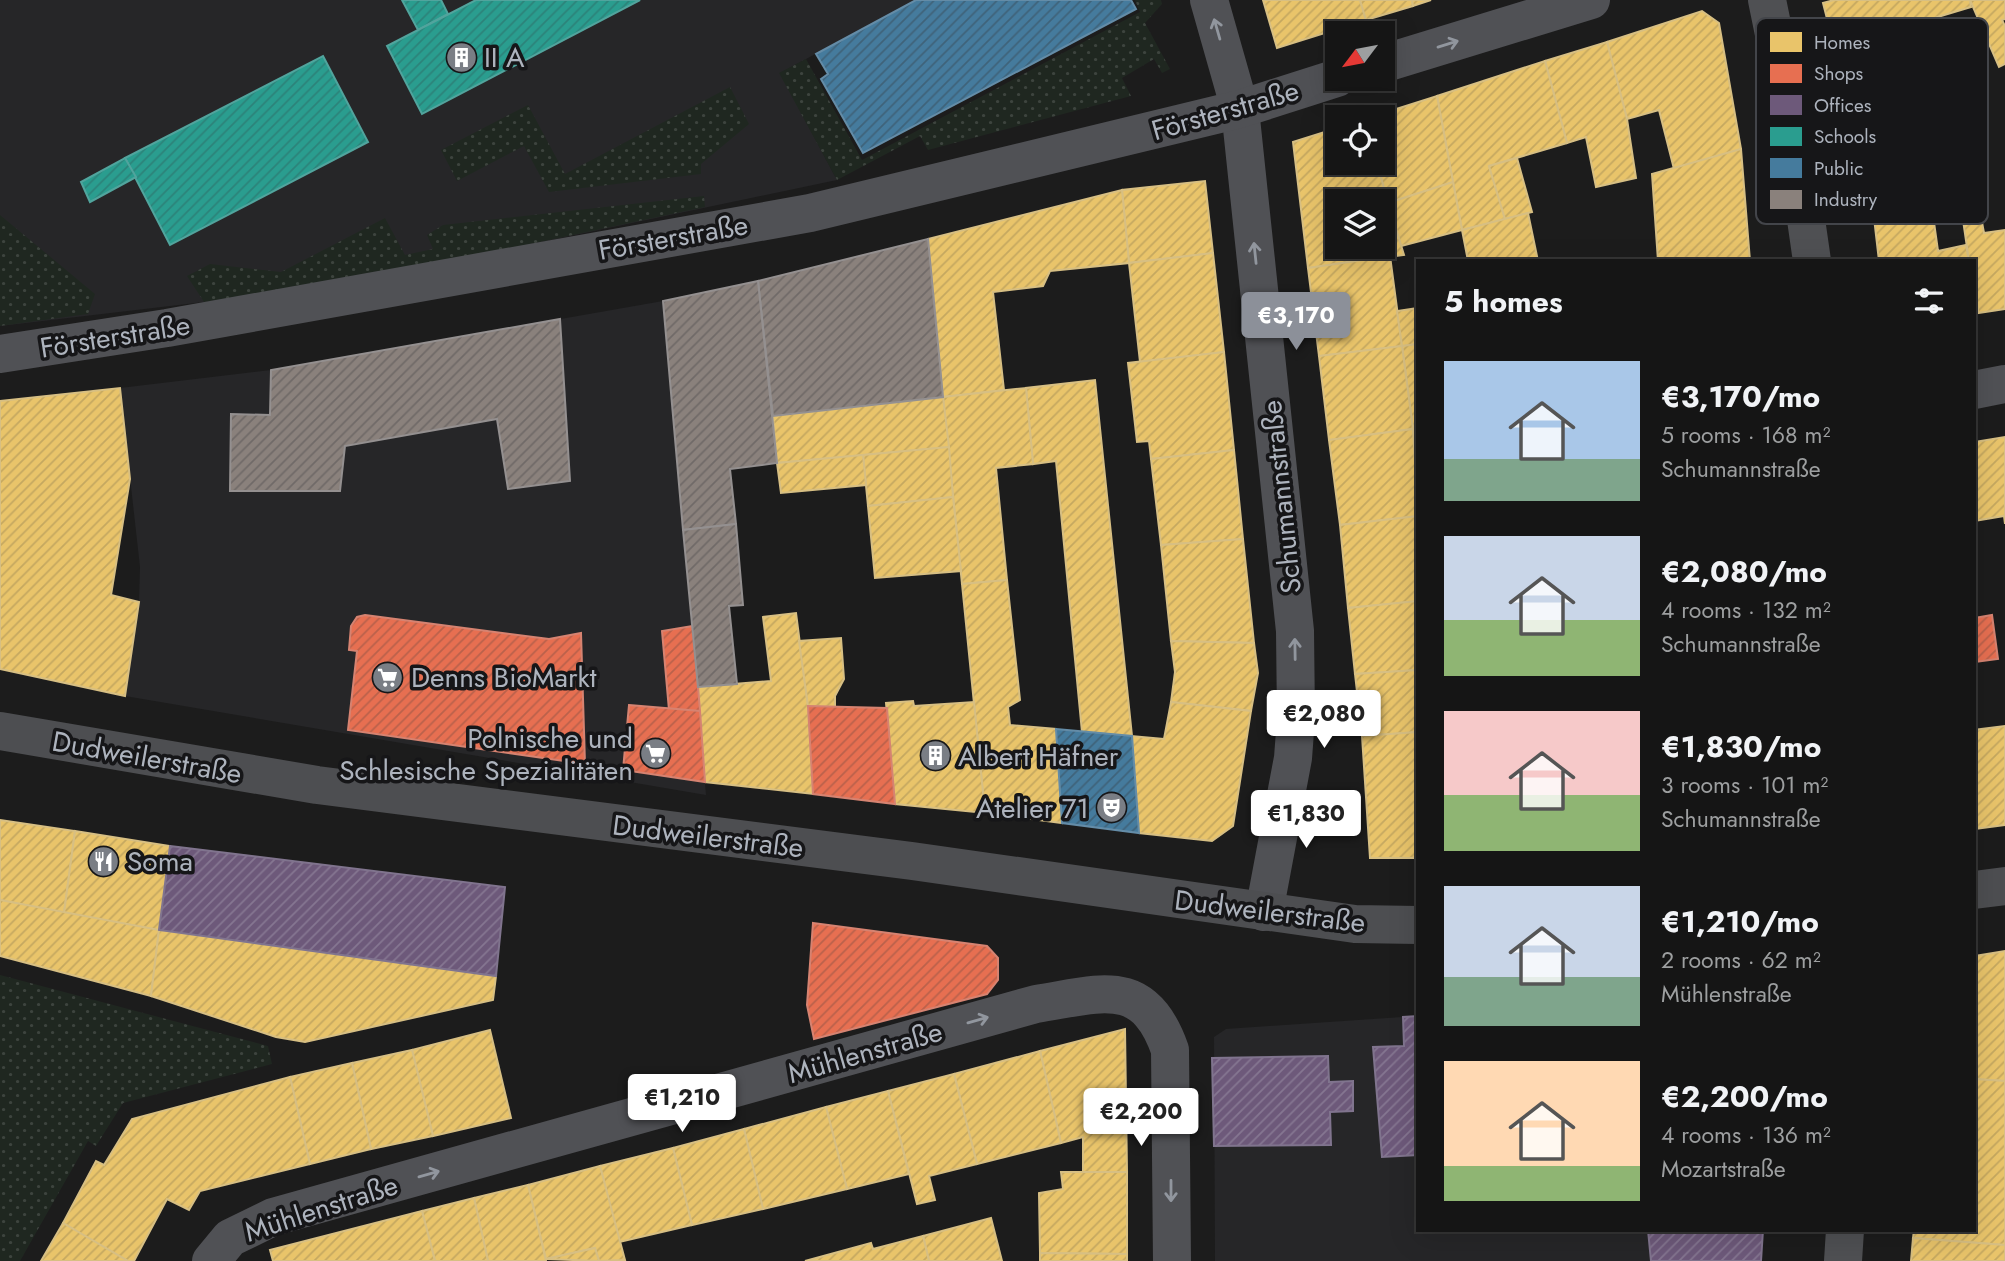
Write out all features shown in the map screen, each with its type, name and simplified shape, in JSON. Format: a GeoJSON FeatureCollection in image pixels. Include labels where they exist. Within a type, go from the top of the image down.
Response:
{"type":"FeatureCollection","features":[{"type":"Feature","properties":{"kind":"main road"},"geometry":{"type":"LineString","coordinates":[[1767,0],[1771,18]]}},
{"type":"Feature","properties":{"kind":"main road"},"geometry":{"type":"LineString","coordinates":[[1807,224],[1812,259]]}},
{"type":"Feature","properties":{"kind":"main road","name":"Dudweilerstraße"},"geometry":{"type":"LineString","coordinates":[[0,731],[342,788],[912,861],[1355,924],[1416,925]]}},
{"type":"Feature","properties":{"kind":"main road"},"geometry":{"type":"LineString","coordinates":[[1976,890],[2005,886]]}},
{"type":"Feature","properties":{"kind":"main road"},"geometry":{"type":"LineString","coordinates":[[1843,1261],[1845,1232]]}},
{"type":"Feature","properties":{"kind":"street","name":"Schumannstraße"},"geometry":{"type":"LineString","coordinates":[[1209,0],[1240,109],[1295,631],[1296,718],[1293,758],[1264,912]]}},
{"type":"Feature","properties":{"kind":"street"},"geometry":{"type":"LineString","coordinates":[[1395,60],[1591,0]]}},
{"type":"Feature","properties":{"kind":"street","name":"Försterstraße"},"geometry":{"type":"LineString","coordinates":[[0,354],[167,328],[810,213],[1240,109],[1325,82]]}},
{"type":"Feature","properties":{"kind":"street"},"geometry":{"type":"LineString","coordinates":[[1976,390],[2005,384]]}},
{"type":"Feature","properties":{"kind":"street","name":"Mühlenstraße"},"geometry":{"type":"LineString","coordinates":[[211,1261],[230,1238],[273,1217],[1036,1004],[1104,994],[1133,999],[1150,1010],[1161,1026],[1170,1050],[1172,1261]]}},
{"type":"Feature","properties":{"kind":"shaded area"},"geometry":{"type":"Polygon","coordinates":[[[0,0],[916,0],[780,73],[837,180],[379,276],[204,302],[0,326],[0,0]]]}},
{"type":"Feature","properties":{"kind":"shaded area"},"geometry":{"type":"Polygon","coordinates":[[[1135,0],[1161,0],[1162,4],[1145,23],[1170,69],[1162,73],[1154,59],[1122,78],[1131,96],[928,150],[920,136],[837,180],[779,73],[806,59],[862,160],[1140,12],[1135,0]]]}},
{"type":"Feature","properties":{"kind":"shaded area"},"geometry":{"type":"Polygon","coordinates":[[[730,87],[749,124],[701,164],[701,174],[549,192],[524,146],[457,181],[441,150],[528,105],[565,174],[730,87]]]}},
{"type":"Feature","properties":{"kind":"shaded area"},"geometry":{"type":"Polygon","coordinates":[[[704,196],[705,207],[379,276],[204,302],[187,276],[210,264],[281,272],[385,218],[405,255],[433,249],[427,235],[443,225],[704,196]]]}},
{"type":"Feature","properties":{"kind":"shaded area"},"geometry":{"type":"Polygon","coordinates":[[[0,215],[95,294],[88,314],[0,326],[0,215]]]}},
{"type":"Feature","properties":{"kind":"shaded area"},"geometry":{"type":"Polygon","coordinates":[[[663,301],[706,795],[125,696],[139,602],[140,567],[120,388],[271,370],[663,301]]]}},
{"type":"Feature","properties":{"kind":"shaded area"},"geometry":{"type":"Polygon","coordinates":[[[0,975],[268,1046],[272,1064],[123,1103],[96,1146],[88,1141],[20,1261],[0,1261],[0,975]]]}},
{"type":"Feature","properties":{"kind":"shaded area"},"geometry":{"type":"Polygon","coordinates":[[[1416,1016],[1416,1232],[1763,1232],[1761,1261],[1215,1261],[1214,1037],[1226,1029],[1416,1016]]]}},
{"type":"Feature","properties":{"kind":"building: Homes"},"geometry":{"type":"Polygon","coordinates":[[[1263,0],[1360,0],[1366,20],[1325,21],[1325,33],[1277,48],[1263,0]]]}},
{"type":"Feature","properties":{"kind":"building: Homes"},"geometry":{"type":"Polygon","coordinates":[[[1360,0],[1412,0],[1413,6],[1366,20],[1360,0]]]}},
{"type":"Feature","properties":{"kind":"building: Homes"},"geometry":{"type":"Polygon","coordinates":[[[1412,0],[1431,0],[1413,6],[1412,0]]]}},
{"type":"Feature","properties":{"kind":"building: Homes"},"geometry":{"type":"Polygon","coordinates":[[[1834,0],[1970,0],[1971,7],[1934,18],[1827,18],[1823,3],[1834,0]]]}},
{"type":"Feature","properties":{"kind":"building: Homes"},"geometry":{"type":"Polygon","coordinates":[[[1970,0],[2005,0],[2005,19],[2002,20],[2005,26],[2005,64],[1999,67],[1988,42],[1988,18],[1978,18],[1970,0]]]}},
{"type":"Feature","properties":{"kind":"building: Homes"},"geometry":{"type":"Polygon","coordinates":[[[1702,11],[1719,23],[1741,149],[1674,169],[1659,110],[1627,119],[1607,42],[1702,11]]]}},
{"type":"Feature","properties":{"kind":"building: Homes"},"geometry":{"type":"Polygon","coordinates":[[[1607,42],[1627,119],[1636,178],[1596,187],[1586,137],[1567,143],[1545,61],[1607,42]]]}},
{"type":"Feature","properties":{"kind":"building: Homes"},"geometry":{"type":"Polygon","coordinates":[[[1545,61],[1567,143],[1489,166],[1505,219],[1462,230],[1437,96],[1545,61]]]}},
{"type":"Feature","properties":{"kind":"building: Homes"},"geometry":{"type":"Polygon","coordinates":[[[1437,96],[1453,182],[1395,201],[1395,189],[1384,189],[1380,175],[1395,175],[1395,109],[1437,96]]]}},
{"type":"Feature","properties":{"kind":"building: Homes"},"geometry":{"type":"Polygon","coordinates":[[[1325,132],[1325,175],[1380,175],[1384,189],[1325,189],[1325,259],[1350,259],[1350,262],[1308,268],[1293,142],[1325,132]]]}},
{"type":"Feature","properties":{"kind":"building: Homes"},"geometry":{"type":"Polygon","coordinates":[[[1741,149],[1750,259],[1658,259],[1652,174],[1741,149]]]}},
{"type":"Feature","properties":{"kind":"building: Homes"},"geometry":{"type":"Polygon","coordinates":[[[1517,158],[1532,212],[1505,219],[1489,166],[1517,158]]]}},
{"type":"Feature","properties":{"kind":"building: Homes"},"geometry":{"type":"Polygon","coordinates":[[[1205,181],[1213,253],[1129,263],[1122,190],[1205,181]]]}},
{"type":"Feature","properties":{"kind":"building: Homes"},"geometry":{"type":"Polygon","coordinates":[[[1453,182],[1462,230],[1401,246],[1395,226],[1395,201],[1453,182]]]}},
{"type":"Feature","properties":{"kind":"building: Homes"},"geometry":{"type":"Polygon","coordinates":[[[1122,190],[1129,263],[1050,271],[1043,286],[993,292],[1004,390],[943,397],[928,239],[1122,190]]]}},
{"type":"Feature","properties":{"kind":"building: Homes"},"geometry":{"type":"Polygon","coordinates":[[[1528,213],[1538,259],[1468,259],[1462,230],[1528,213]]]}},
{"type":"Feature","properties":{"kind":"building: Homes"},"geometry":{"type":"Polygon","coordinates":[[[1875,224],[1934,224],[1938,251],[1966,245],[1969,259],[1879,259],[1875,224]]]}},
{"type":"Feature","properties":{"kind":"building: Homes"},"geometry":{"type":"Polygon","coordinates":[[[1964,224],[1982,224],[1984,233],[2005,230],[2005,309],[1978,313],[1976,259],[1969,259],[1964,224]]]}},
{"type":"Feature","properties":{"kind":"building: Homes"},"geometry":{"type":"Polygon","coordinates":[[[1395,226],[1404,255],[1395,256],[1395,226]]]}},
{"type":"Feature","properties":{"kind":"building: Homes"},"geometry":{"type":"Polygon","coordinates":[[[1213,253],[1224,352],[1140,362],[1129,263],[1213,253]]]}},
{"type":"Feature","properties":{"kind":"building: Homes"},"geometry":{"type":"Polygon","coordinates":[[[1350,259],[1373,259],[1350,262],[1350,259]]]}},
{"type":"Feature","properties":{"kind":"building: Homes"},"geometry":{"type":"Polygon","coordinates":[[[1370,259],[1390,259],[1402,346],[1319,356],[1308,268],[1370,259]]]}},
{"type":"Feature","properties":{"kind":"building: Homes"},"geometry":{"type":"Polygon","coordinates":[[[1416,308],[1416,344],[1402,346],[1397,311],[1416,308]]]}},
{"type":"Feature","properties":{"kind":"building: Homes"},"geometry":{"type":"Polygon","coordinates":[[[1416,344],[1416,428],[1413,429],[1402,346],[1416,344]]]}},
{"type":"Feature","properties":{"kind":"building: Homes"},"geometry":{"type":"Polygon","coordinates":[[[1402,346],[1413,429],[1329,440],[1319,356],[1402,346]]]}},
{"type":"Feature","properties":{"kind":"building: Homes"},"geometry":{"type":"Polygon","coordinates":[[[1224,352],[1234,450],[1151,459],[1149,441],[1137,442],[1128,363],[1224,352]]]}},
{"type":"Feature","properties":{"kind":"building: Homes"},"geometry":{"type":"Polygon","coordinates":[[[1095,380],[1132,736],[1082,732],[1056,461],[1033,464],[1026,388],[1095,380]]]}},
{"type":"Feature","properties":{"kind":"building: Homes"},"geometry":{"type":"Polygon","coordinates":[[[120,388],[130,479],[111,595],[139,602],[125,696],[0,669],[0,401],[120,388]]]}},
{"type":"Feature","properties":{"kind":"building: Homes"},"geometry":{"type":"Polygon","coordinates":[[[1026,388],[1033,464],[996,468],[1007,580],[962,584],[943,397],[1026,388]]]}},
{"type":"Feature","properties":{"kind":"building: Homes"},"geometry":{"type":"Polygon","coordinates":[[[943,397],[949,447],[777,463],[773,416],[943,397]]]}},
{"type":"Feature","properties":{"kind":"building: Homes"},"geometry":{"type":"Polygon","coordinates":[[[1413,429],[1416,516],[1340,525],[1329,440],[1413,429]]]}},
{"type":"Feature","properties":{"kind":"building: Homes"},"geometry":{"type":"Polygon","coordinates":[[[2005,437],[2005,524],[2004,516],[1976,521],[1976,442],[2005,437]]]}},
{"type":"Feature","properties":{"kind":"building: Homes"},"geometry":{"type":"Polygon","coordinates":[[[949,447],[953,497],[868,506],[863,455],[949,447]]]}},
{"type":"Feature","properties":{"kind":"building: Homes"},"geometry":{"type":"Polygon","coordinates":[[[1234,450],[1243,539],[1161,545],[1151,459],[1234,450]]]}},
{"type":"Feature","properties":{"kind":"building: Homes"},"geometry":{"type":"Polygon","coordinates":[[[863,455],[866,485],[781,493],[777,463],[863,455]]]}},
{"type":"Feature","properties":{"kind":"building: Homes"},"geometry":{"type":"Polygon","coordinates":[[[953,497],[961,571],[875,578],[868,506],[953,497]]]}},
{"type":"Feature","properties":{"kind":"building: Homes"},"geometry":{"type":"Polygon","coordinates":[[[1416,516],[1416,601],[1348,608],[1340,525],[1416,516]]]}},
{"type":"Feature","properties":{"kind":"building: Homes"},"geometry":{"type":"Polygon","coordinates":[[[1243,539],[1254,643],[1171,641],[1161,545],[1243,539]]]}},
{"type":"Feature","properties":{"kind":"building: Homes"},"geometry":{"type":"Polygon","coordinates":[[[1007,580],[1020,700],[1008,707],[1010,725],[1056,729],[1062,823],[985,813],[962,584],[1007,580]]]}},
{"type":"Feature","properties":{"kind":"building: Homes"},"geometry":{"type":"Polygon","coordinates":[[[1416,601],[1416,670],[1355,674],[1348,608],[1416,601]]]}},
{"type":"Feature","properties":{"kind":"building: Homes"},"geometry":{"type":"Polygon","coordinates":[[[796,613],[808,706],[813,794],[705,782],[698,687],[771,681],[763,617],[796,613]]]}},
{"type":"Feature","properties":{"kind":"building: Homes"},"geometry":{"type":"Polygon","coordinates":[[[841,638],[844,679],[835,696],[835,707],[808,706],[799,641],[841,638]]]}},
{"type":"Feature","properties":{"kind":"building: Homes"},"geometry":{"type":"Polygon","coordinates":[[[1171,641],[1254,643],[1258,673],[1251,711],[1171,702],[1175,672],[1171,641]]]}},
{"type":"Feature","properties":{"kind":"building: Homes"},"geometry":{"type":"Polygon","coordinates":[[[1416,670],[1416,732],[1362,736],[1355,674],[1416,670]]]}},
{"type":"Feature","properties":{"kind":"building: Homes","name":"Albert Häfner"},"geometry":{"type":"Polygon","coordinates":[[[913,701],[914,706],[974,702],[985,813],[895,804],[886,703],[913,701]]]}},
{"type":"Feature","properties":{"kind":"building: Homes"},"geometry":{"type":"Polygon","coordinates":[[[1171,702],[1251,711],[1233,826],[1212,841],[1139,833],[1132,736],[1164,739],[1171,702]]]}},
{"type":"Feature","properties":{"kind":"building: Homes"},"geometry":{"type":"Polygon","coordinates":[[[2005,726],[2005,825],[1976,829],[1976,730],[2005,726]]]}},
{"type":"Feature","properties":{"kind":"building: Homes"},"geometry":{"type":"Polygon","coordinates":[[[1416,732],[1416,858],[1370,858],[1362,736],[1416,732]]]}},
{"type":"Feature","properties":{"kind":"building: Homes"},"geometry":{"type":"Polygon","coordinates":[[[0,820],[75,831],[64,913],[0,900],[0,820]]]}},
{"type":"Feature","properties":{"kind":"building: Homes"},"geometry":{"type":"Polygon","coordinates":[[[75,831],[170,846],[159,930],[64,913],[75,831]]]}},
{"type":"Feature","properties":{"kind":"building: Homes"},"geometry":{"type":"Polygon","coordinates":[[[0,900],[159,930],[151,996],[0,956],[0,900]]]}},
{"type":"Feature","properties":{"kind":"building: Homes"},"geometry":{"type":"Polygon","coordinates":[[[159,930],[496,976],[493,1000],[305,1042],[276,1037],[151,996],[159,930]]]}},
{"type":"Feature","properties":{"kind":"building: Homes"},"geometry":{"type":"Polygon","coordinates":[[[2005,951],[2005,1081],[1976,1079],[1976,956],[2005,951]]]}},
{"type":"Feature","properties":{"kind":"building: Homes"},"geometry":{"type":"Polygon","coordinates":[[[1125,1029],[1127,1172],[1083,1172],[1083,1137],[1061,1143],[1040,1051],[1125,1029]]]}},
{"type":"Feature","properties":{"kind":"building: Homes"},"geometry":{"type":"Polygon","coordinates":[[[490,1030],[511,1118],[433,1136],[412,1050],[490,1030]]]}},
{"type":"Feature","properties":{"kind":"building: Homes"},"geometry":{"type":"Polygon","coordinates":[[[412,1050],[433,1136],[371,1149],[352,1063],[412,1050]]]}},
{"type":"Feature","properties":{"kind":"building: Homes"},"geometry":{"type":"Polygon","coordinates":[[[1040,1051],[1061,1143],[977,1164],[954,1074],[1040,1051]]]}},
{"type":"Feature","properties":{"kind":"building: Homes"},"geometry":{"type":"Polygon","coordinates":[[[352,1063],[371,1149],[310,1164],[290,1077],[352,1063]]]}},
{"type":"Feature","properties":{"kind":"building: Homes"},"geometry":{"type":"Polygon","coordinates":[[[954,1074],[977,1164],[929,1176],[935,1200],[917,1204],[888,1091],[954,1074]]]}},
{"type":"Feature","properties":{"kind":"building: Homes"},"geometry":{"type":"Polygon","coordinates":[[[290,1077],[310,1164],[200,1191],[189,1210],[167,1199],[134,1261],[128,1261],[63,1223],[96,1161],[104,1165],[132,1119],[290,1077]]]}},
{"type":"Feature","properties":{"kind":"building: Homes"},"geometry":{"type":"Polygon","coordinates":[[[1976,1079],[2005,1081],[2005,1245],[1913,1238],[1914,1232],[1976,1232],[1976,1079]]]}},
{"type":"Feature","properties":{"kind":"building: Homes"},"geometry":{"type":"Polygon","coordinates":[[[888,1091],[909,1174],[847,1189],[826,1107],[888,1091]]]}},
{"type":"Feature","properties":{"kind":"building: Homes"},"geometry":{"type":"Polygon","coordinates":[[[826,1107],[847,1189],[763,1209],[744,1129],[826,1107]]]}},
{"type":"Feature","properties":{"kind":"building: Homes"},"geometry":{"type":"Polygon","coordinates":[[[744,1129],[763,1209],[692,1225],[673,1148],[744,1129]]]}},
{"type":"Feature","properties":{"kind":"building: Homes"},"geometry":{"type":"Polygon","coordinates":[[[673,1148],[692,1225],[619,1242],[600,1166],[673,1148]]]}},
{"type":"Feature","properties":{"kind":"building: Homes"},"geometry":{"type":"Polygon","coordinates":[[[600,1166],[625,1260],[599,1261],[595,1248],[546,1259],[528,1185],[600,1166]]]}},
{"type":"Feature","properties":{"kind":"building: Homes"},"geometry":{"type":"Polygon","coordinates":[[[1061,1172],[1127,1172],[1127,1254],[1040,1253],[1039,1193],[1063,1189],[1061,1172]]]}},
{"type":"Feature","properties":{"kind":"building: Homes"},"geometry":{"type":"Polygon","coordinates":[[[528,1185],[546,1261],[488,1261],[474,1198],[528,1185]]]}},
{"type":"Feature","properties":{"kind":"building: Homes"},"geometry":{"type":"Polygon","coordinates":[[[474,1198],[488,1261],[435,1261],[422,1211],[474,1198]]]}},
{"type":"Feature","properties":{"kind":"building: Homes"},"geometry":{"type":"Polygon","coordinates":[[[422,1211],[435,1261],[273,1261],[270,1250],[422,1211]]]}},
{"type":"Feature","properties":{"kind":"building: Homes"},"geometry":{"type":"Polygon","coordinates":[[[991,1218],[1002,1261],[929,1261],[923,1236],[991,1218]]]}},
{"type":"Feature","properties":{"kind":"building: Homes"},"geometry":{"type":"Polygon","coordinates":[[[63,1223],[128,1261],[41,1261],[63,1223]]]}},
{"type":"Feature","properties":{"kind":"building: Homes"},"geometry":{"type":"Polygon","coordinates":[[[923,1236],[929,1261],[805,1261],[871,1243],[873,1249],[923,1236]]]}},
{"type":"Feature","properties":{"kind":"building: Homes"},"geometry":{"type":"Polygon","coordinates":[[[1913,1238],[2005,1245],[2005,1261],[1911,1261],[1913,1238]]]}},
{"type":"Feature","properties":{"kind":"building: Homes"},"geometry":{"type":"Polygon","coordinates":[[[595,1248],[599,1261],[546,1259],[595,1248]]]}},
{"type":"Feature","properties":{"kind":"building: Homes"},"geometry":{"type":"Polygon","coordinates":[[[1040,1253],[1127,1254],[1127,1261],[1040,1261],[1040,1253]]]}},
{"type":"Feature","properties":{"kind":"building: Shops"},"geometry":{"type":"Polygon","coordinates":[[[365,615],[549,639],[581,633],[585,764],[348,730],[357,651],[349,650],[351,626],[357,617],[365,615]]]}},
{"type":"Feature","properties":{"kind":"building: Shops"},"geometry":{"type":"Polygon","coordinates":[[[1992,615],[1998,659],[1976,662],[1976,618],[1992,615]]]}},
{"type":"Feature","properties":{"kind":"building: Shops"},"geometry":{"type":"Polygon","coordinates":[[[693,626],[700,711],[669,710],[662,631],[693,626]]]}},
{"type":"Feature","properties":{"kind":"building: Shops"},"geometry":{"type":"Polygon","coordinates":[[[629,705],[700,711],[705,782],[623,770],[629,705]]]}},
{"type":"Feature","properties":{"kind":"building: Shops"},"geometry":{"type":"Polygon","coordinates":[[[808,706],[887,708],[895,804],[813,794],[808,706]]]}},
{"type":"Feature","properties":{"kind":"building: Shops"},"geometry":{"type":"Polygon","coordinates":[[[813,923],[987,946],[998,958],[998,980],[987,994],[814,1039],[807,1005],[813,923]]]}},
{"type":"Feature","properties":{"kind":"building: Offices"},"geometry":{"type":"Polygon","coordinates":[[[170,846],[505,887],[496,976],[159,930],[170,846]]]}},
{"type":"Feature","properties":{"kind":"building: Offices"},"geometry":{"type":"Polygon","coordinates":[[[1416,1016],[1416,1155],[1382,1157],[1373,1047],[1404,1046],[1403,1017],[1416,1016]]]}},
{"type":"Feature","properties":{"kind":"building: Offices"},"geometry":{"type":"Polygon","coordinates":[[[1328,1056],[1329,1082],[1353,1081],[1353,1111],[1330,1112],[1331,1145],[1214,1146],[1212,1058],[1328,1056]]]}},
{"type":"Feature","properties":{"kind":"building: Offices"},"geometry":{"type":"Polygon","coordinates":[[[1648,1232],[1763,1232],[1761,1261],[1651,1261],[1648,1232]]]}},
{"type":"Feature","properties":{"kind":"building: Schools"},"geometry":{"type":"Polygon","coordinates":[[[402,0],[441,0],[448,14],[418,30],[402,0]]]}},
{"type":"Feature","properties":{"kind":"building: Schools","name":"II A"},"geometry":{"type":"Polygon","coordinates":[[[476,0],[640,0],[422,114],[387,46],[476,0]]]}},
{"type":"Feature","properties":{"kind":"building: Schools"},"geometry":{"type":"Polygon","coordinates":[[[323,56],[368,142],[170,245],[125,158],[323,56]]]}},
{"type":"Feature","properties":{"kind":"building: Schools"},"geometry":{"type":"Polygon","coordinates":[[[125,158],[136,177],[90,202],[81,182],[125,158]]]}},
{"type":"Feature","properties":{"kind":"building: Public"},"geometry":{"type":"Polygon","coordinates":[[[916,0],[1131,0],[1136,9],[863,153],[821,79],[828,74],[816,54],[916,0]]]}},
{"type":"Feature","properties":{"kind":"building: Public"},"geometry":{"type":"Polygon","coordinates":[[[1056,729],[1132,736],[1139,833],[1062,823],[1056,729]]]}},
{"type":"Feature","properties":{"kind":"building: Industry"},"geometry":{"type":"Polygon","coordinates":[[[928,239],[943,397],[773,416],[758,281],[928,239]]]}},
{"type":"Feature","properties":{"kind":"building: Industry"},"geometry":{"type":"Polygon","coordinates":[[[758,281],[777,463],[730,469],[736,524],[683,530],[663,301],[758,281]]]}},
{"type":"Feature","properties":{"kind":"building: Industry"},"geometry":{"type":"Polygon","coordinates":[[[560,319],[570,481],[508,489],[497,419],[345,446],[340,491],[230,491],[231,414],[270,415],[271,370],[560,319]]]}},
{"type":"Feature","properties":{"kind":"building: Industry"},"geometry":{"type":"Polygon","coordinates":[[[736,524],[743,605],[729,606],[737,684],[698,687],[683,530],[736,524]]]}},
{"type":"Feature","properties":{"kind":"place","name":"II A"},"geometry":{"type":"Point","coordinates":[461,57]}},
{"type":"Feature","properties":{"kind":"place","name":"Denns BioMarkt"},"geometry":{"type":"Point","coordinates":[388,677]}},
{"type":"Feature","properties":{"kind":"place","name":"Polnische und Schlesische Spezialitäten"},"geometry":{"type":"Point","coordinates":[656,754]}},
{"type":"Feature","properties":{"kind":"place","name":"Albert Häfner"},"geometry":{"type":"Point","coordinates":[935,756]}},
{"type":"Feature","properties":{"kind":"place","name":"Atelier 71"},"geometry":{"type":"Point","coordinates":[1112,808]}},
{"type":"Feature","properties":{"kind":"place","name":"Soma"},"geometry":{"type":"Point","coordinates":[104,861]}}]}
